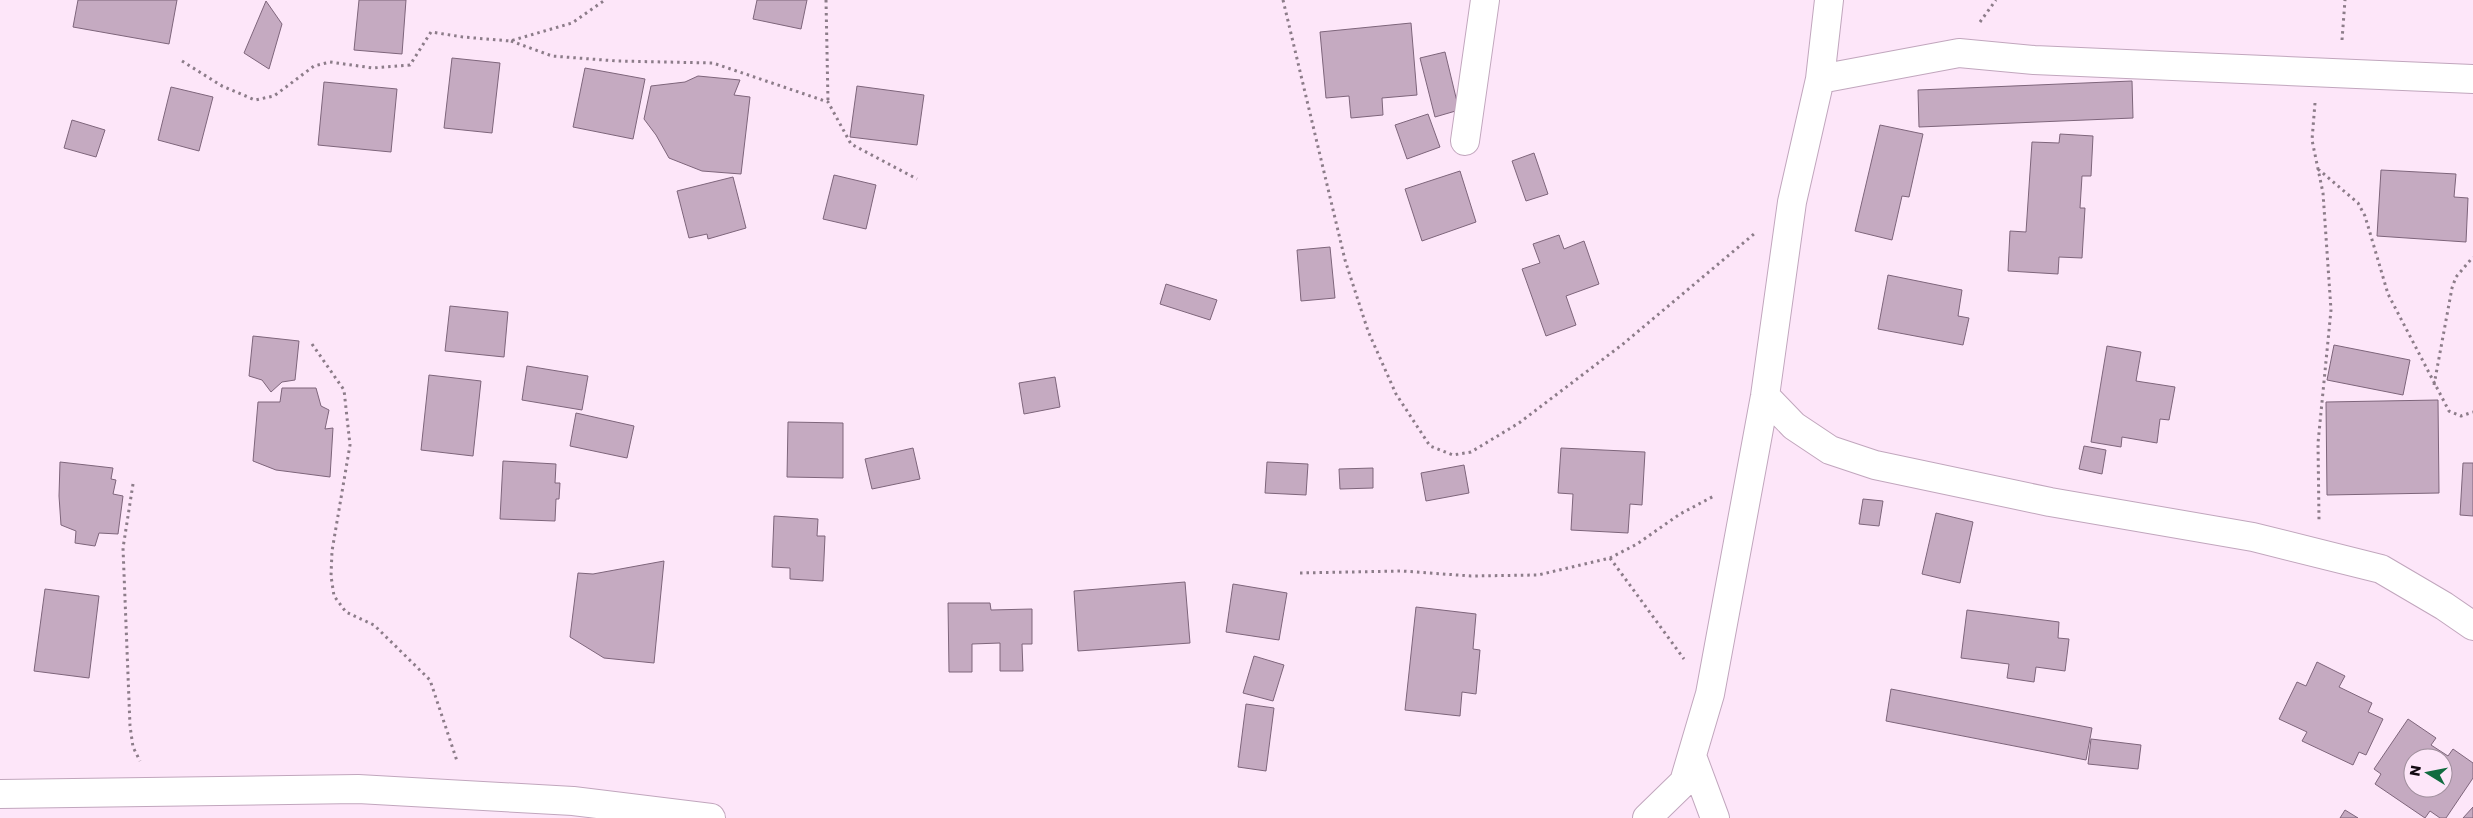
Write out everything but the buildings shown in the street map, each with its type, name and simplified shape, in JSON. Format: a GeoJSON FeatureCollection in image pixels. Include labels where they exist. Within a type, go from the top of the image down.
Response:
{"type":"FeatureCollection","features":[{"type":"Feature","properties":{"kind":"street"},"geometry":{"type":"LineString","coordinates":[[1465,141],[1485,0]]}},
{"type":"Feature","properties":{"kind":"street"},"geometry":{"type":"LineString","coordinates":[[1675,818],[1710,694],[1748,479],[1765,396],[1792,202],[1820,79],[1829,0]]}},
{"type":"Feature","properties":{"kind":"street"},"geometry":{"type":"LineString","coordinates":[[1820,79],[1958,53],[2034,60],[2473,79]]}},
{"type":"Feature","properties":{"kind":"street"},"geometry":{"type":"LineString","coordinates":[[1765,396],[1794,426],[1830,450],[1875,465],[2050,502],[2253,537],[2381,569],[2444,606],[2473,626]]}},
{"type":"Feature","properties":{"kind":"street"},"geometry":{"type":"LineString","coordinates":[[1692,756],[1714,818]]}},
{"type":"Feature","properties":{"kind":"street"},"geometry":{"type":"LineString","coordinates":[[1647,818],[1684,782]]}},
{"type":"Feature","properties":{"kind":"street"},"geometry":{"type":"LineString","coordinates":[[0,794],[358,789],[573,801],[711,818]]}},
{"type":"Feature","properties":{"kind":"path"},"geometry":{"type":"LineString","coordinates":[[510,41],[532,36],[572,22],[605,0]]}},
{"type":"Feature","properties":{"kind":"path"},"geometry":{"type":"LineString","coordinates":[[826,0],[828,102],[851,144],[917,179]]}},
{"type":"Feature","properties":{"kind":"path"},"geometry":{"type":"LineString","coordinates":[[1283,0],[1345,260],[1368,331],[1396,394],[1430,446],[1453,455],[1472,452],[1512,428],[1622,344],[1755,233]]}},
{"type":"Feature","properties":{"kind":"path"},"geometry":{"type":"LineString","coordinates":[[2319,554],[2318,443],[2331,310],[2323,193],[2312,140],[2345,0]]}},
{"type":"Feature","properties":{"kind":"path"},"geometry":{"type":"LineString","coordinates":[[182,61],[222,86],[255,100],[274,96],[314,66],[330,62],[373,68],[410,65],[431,32],[510,41],[552,56],[617,61],[713,63],[828,102]]}},
{"type":"Feature","properties":{"kind":"path"},"geometry":{"type":"LineString","coordinates":[[2318,169],[2358,203],[2365,216],[2388,294],[2434,387],[2449,411],[2461,416],[2473,412]]}},
{"type":"Feature","properties":{"kind":"path"},"geometry":{"type":"LineString","coordinates":[[2434,387],[2452,288],[2456,277],[2473,256]]}},
{"type":"Feature","properties":{"kind":"path"},"geometry":{"type":"LineString","coordinates":[[312,344],[344,390],[350,445],[332,551],[331,576],[334,596],[346,612],[374,625],[430,680],[468,795]]}},
{"type":"Feature","properties":{"kind":"path"},"geometry":{"type":"LineString","coordinates":[[1300,573],[1402,572],[1471,576],[1538,575],[1610,558],[1680,514],[1748,479]]}},
{"type":"Feature","properties":{"kind":"path"},"geometry":{"type":"LineString","coordinates":[[134,484],[123,548],[130,726],[133,747],[157,792]]}},
{"type":"Feature","properties":{"kind":"path"},"geometry":{"type":"LineString","coordinates":[[1610,558],[1710,694]]}}]}
